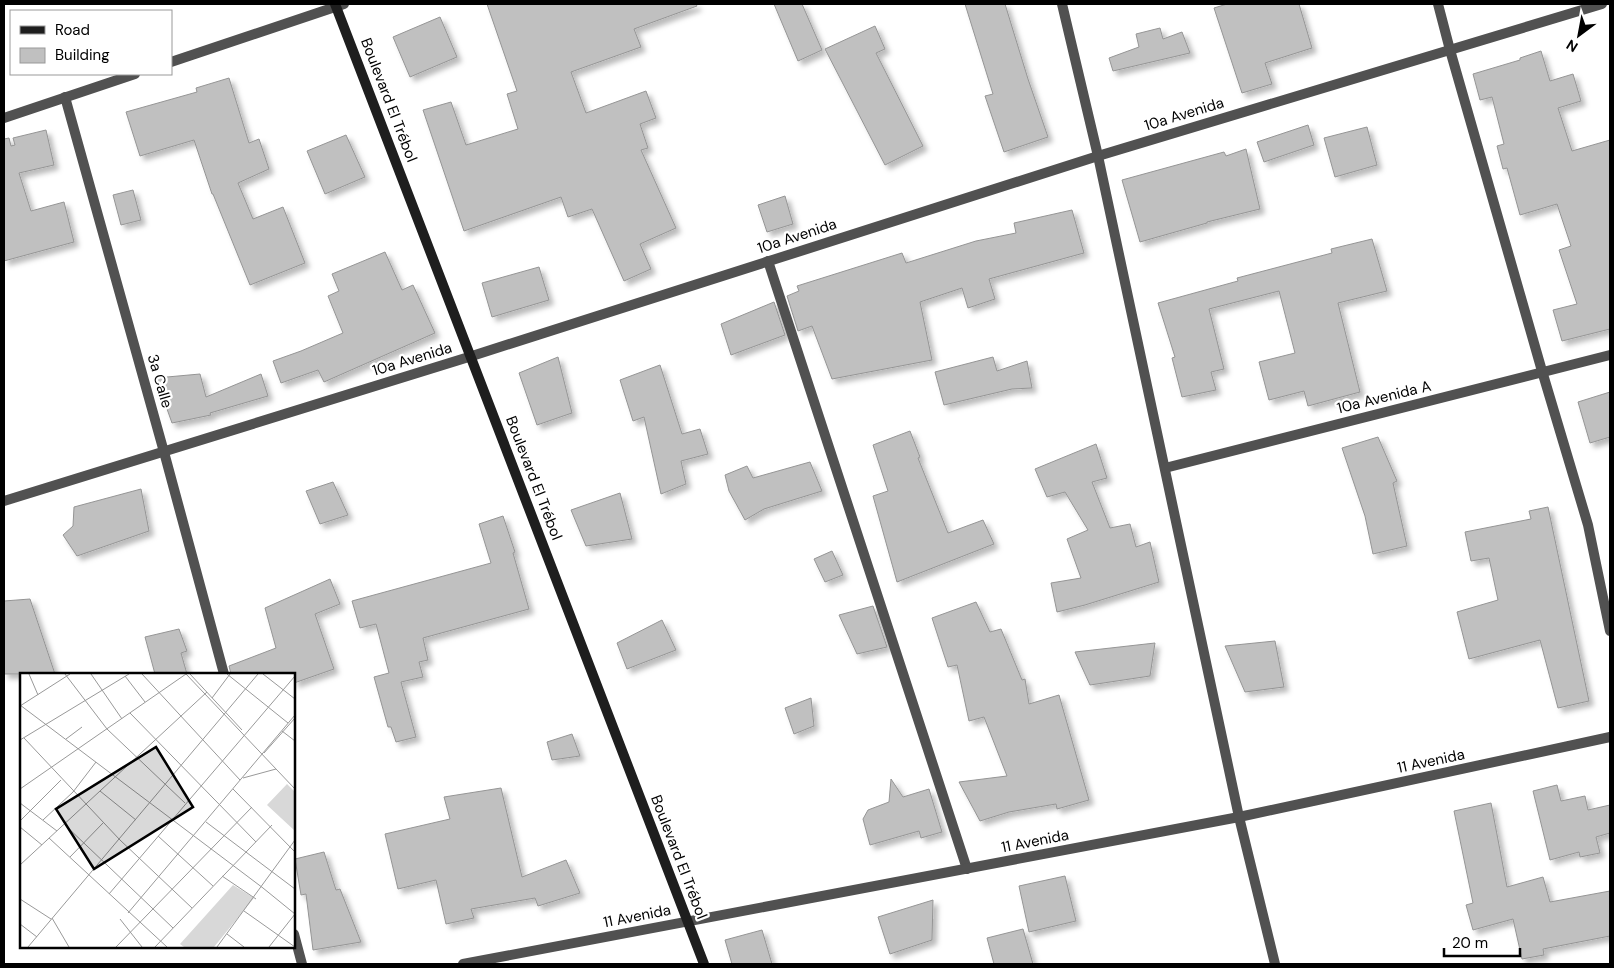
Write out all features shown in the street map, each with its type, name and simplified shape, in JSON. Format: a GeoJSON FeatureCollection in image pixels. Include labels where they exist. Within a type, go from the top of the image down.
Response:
{"type":"FeatureCollection","features":[{"type":"Feature","properties":{"kind":"main road","name":"Boulevard El Trébol"},"geometry":{"type":"LineString","coordinates":[[338,5],[704,964]]}},
{"type":"Feature","properties":{"kind":"street"},"geometry":{"type":"LineString","coordinates":[[1062,4],[1098,156],[1239,818],[1276,964]]}},
{"type":"Feature","properties":{"kind":"street"},"geometry":{"type":"LineString","coordinates":[[1438,4],[1542,371],[1588,525],[1610,631]]}},
{"type":"Feature","properties":{"kind":"street","name":"10a Avenida"},"geometry":{"type":"LineString","coordinates":[[4,501],[472,356],[1098,156],[1602,4]]}},
{"type":"Feature","properties":{"kind":"street"},"geometry":{"type":"LineString","coordinates":[[172,62],[338,5]]}},
{"type":"Feature","properties":{"kind":"street"},"geometry":{"type":"LineString","coordinates":[[4,118],[132,75]]}},
{"type":"Feature","properties":{"kind":"street","name":"3a Calle"},"geometry":{"type":"LineString","coordinates":[[66,97],[224,673]]}},
{"type":"Feature","properties":{"kind":"street"},"geometry":{"type":"LineString","coordinates":[[768,261],[967,869]]}},
{"type":"Feature","properties":{"kind":"street","name":"10a Avenida A"},"geometry":{"type":"LineString","coordinates":[[1165,468],[1610,355]]}},
{"type":"Feature","properties":{"kind":"street","name":"11 Avenida"},"geometry":{"type":"LineString","coordinates":[[463,964],[1239,818],[1610,737]]}},
{"type":"Feature","properties":{"kind":"street"},"geometry":{"type":"LineString","coordinates":[[295,938],[302,964]]}},
{"type":"Feature","properties":{"kind":"building"},"geometry":{"type":"Polygon","coordinates":[[[487,4],[696,4],[697,6],[634,29],[641,47],[571,72],[586,113],[646,91],[656,118],[640,124],[648,148],[641,150],[676,228],[640,244],[651,269],[624,281],[592,209],[568,217],[561,197],[464,231],[423,110],[451,102],[466,145],[518,129],[507,94],[517,91],[487,4]]]}},
{"type":"Feature","properties":{"kind":"building"},"geometry":{"type":"Polygon","coordinates":[[[774,4],[802,4],[822,50],[798,61],[774,4]]]}},
{"type":"Feature","properties":{"kind":"building"},"geometry":{"type":"Polygon","coordinates":[[[965,4],[1005,4],[1048,137],[1004,152],[985,96],[993,94],[965,4]]]}},
{"type":"Feature","properties":{"kind":"building"},"geometry":{"type":"Polygon","coordinates":[[[1227,4],[1299,4],[1312,48],[1265,63],[1272,84],[1242,93],[1214,8],[1227,4]]]}},
{"type":"Feature","properties":{"kind":"building"},"geometry":{"type":"Polygon","coordinates":[[[440,17],[457,57],[410,77],[393,37],[440,17]]]}},
{"type":"Feature","properties":{"kind":"building"},"geometry":{"type":"Polygon","coordinates":[[[875,26],[885,49],[876,53],[923,146],[885,165],[825,49],[875,26]]]}},
{"type":"Feature","properties":{"kind":"building"},"geometry":{"type":"Polygon","coordinates":[[[1160,28],[1163,39],[1182,32],[1190,53],[1113,71],[1109,58],[1139,47],[1136,34],[1160,28]]]}},
{"type":"Feature","properties":{"kind":"building"},"geometry":{"type":"Polygon","coordinates":[[[1541,51],[1550,81],[1573,74],[1581,101],[1558,108],[1572,151],[1610,140],[1610,329],[1562,341],[1553,310],[1577,304],[1559,250],[1571,246],[1557,204],[1520,215],[1507,168],[1503,169],[1497,146],[1504,144],[1492,97],[1480,100],[1473,74],[1520,60],[1520,58],[1541,51]]]}},
{"type":"Feature","properties":{"kind":"building"},"geometry":{"type":"Polygon","coordinates":[[[229,78],[249,143],[259,139],[269,169],[238,183],[253,219],[283,207],[305,263],[250,285],[212,194],[194,140],[140,156],[126,112],[197,92],[196,88],[229,78]]]}},
{"type":"Feature","properties":{"kind":"building"},"geometry":{"type":"Polygon","coordinates":[[[1308,125],[1314,145],[1264,162],[1257,142],[1308,125]]]}},
{"type":"Feature","properties":{"kind":"building"},"geometry":{"type":"Polygon","coordinates":[[[1367,127],[1377,165],[1335,177],[1324,138],[1367,127]]]}},
{"type":"Feature","properties":{"kind":"building"},"geometry":{"type":"Polygon","coordinates":[[[46,130],[54,165],[19,173],[31,211],[64,202],[74,242],[4,261],[4,139],[9,138],[11,146],[15,145],[13,138],[46,130]]]}},
{"type":"Feature","properties":{"kind":"building"},"geometry":{"type":"Polygon","coordinates":[[[346,135],[365,177],[325,194],[307,151],[346,135]]]}},
{"type":"Feature","properties":{"kind":"building"},"geometry":{"type":"Polygon","coordinates":[[[1246,149],[1260,209],[1207,222],[1140,242],[1122,180],[1224,152],[1226,156],[1246,149]]]}},
{"type":"Feature","properties":{"kind":"building"},"geometry":{"type":"Polygon","coordinates":[[[133,190],[141,220],[121,225],[113,195],[133,190]]]}},
{"type":"Feature","properties":{"kind":"building"},"geometry":{"type":"Polygon","coordinates":[[[785,196],[793,224],[767,232],[758,205],[785,196]]]}},
{"type":"Feature","properties":{"kind":"building"},"geometry":{"type":"Polygon","coordinates":[[[1072,210],[1084,253],[989,279],[995,299],[968,308],[962,288],[920,302],[932,360],[832,379],[812,326],[798,331],[787,296],[799,291],[797,286],[902,253],[906,263],[976,241],[1016,233],[1014,223],[1072,210]]]}},
{"type":"Feature","properties":{"kind":"building"},"geometry":{"type":"Polygon","coordinates":[[[1372,239],[1387,291],[1338,303],[1360,392],[1308,406],[1304,391],[1269,400],[1259,362],[1295,353],[1279,291],[1209,309],[1224,369],[1211,372],[1216,390],[1182,397],[1172,358],[1175,357],[1158,303],[1238,281],[1237,278],[1332,253],[1331,249],[1372,239]]]}},
{"type":"Feature","properties":{"kind":"building"},"geometry":{"type":"Polygon","coordinates":[[[385,252],[402,290],[413,285],[435,333],[324,382],[318,370],[281,383],[273,361],[343,333],[328,296],[339,291],[332,274],[385,252]]]}},
{"type":"Feature","properties":{"kind":"building"},"geometry":{"type":"Polygon","coordinates":[[[539,267],[549,300],[492,317],[482,283],[539,267]]]}},
{"type":"Feature","properties":{"kind":"building"},"geometry":{"type":"Polygon","coordinates":[[[774,302],[785,335],[731,355],[721,324],[774,302]]]}},
{"type":"Feature","properties":{"kind":"building"},"geometry":{"type":"Polygon","coordinates":[[[558,357],[572,413],[537,425],[519,373],[558,357]]]}},
{"type":"Feature","properties":{"kind":"building"},"geometry":{"type":"Polygon","coordinates":[[[993,357],[997,371],[1027,361],[1032,388],[1012,389],[944,405],[935,372],[993,357]]]}},
{"type":"Feature","properties":{"kind":"building"},"geometry":{"type":"Polygon","coordinates":[[[660,365],[682,434],[700,429],[708,454],[681,461],[686,484],[661,494],[644,417],[633,421],[620,380],[660,365]]]}},
{"type":"Feature","properties":{"kind":"building"},"geometry":{"type":"Polygon","coordinates":[[[200,374],[206,397],[261,374],[268,396],[210,413],[211,415],[172,423],[156,378],[200,374]]]}},
{"type":"Feature","properties":{"kind":"building"},"geometry":{"type":"Polygon","coordinates":[[[1610,392],[1610,437],[1590,443],[1578,402],[1610,392]]]}},
{"type":"Feature","properties":{"kind":"building"},"geometry":{"type":"Polygon","coordinates":[[[910,431],[920,457],[918,458],[948,533],[983,520],[994,544],[897,582],[873,496],[888,491],[873,445],[910,431]]]}},
{"type":"Feature","properties":{"kind":"building"},"geometry":{"type":"Polygon","coordinates":[[[1378,437],[1397,481],[1393,483],[1407,546],[1373,554],[1365,516],[1342,448],[1378,437]]]}},
{"type":"Feature","properties":{"kind":"building"},"geometry":{"type":"Polygon","coordinates":[[[1096,444],[1107,478],[1092,482],[1110,528],[1130,524],[1136,547],[1150,542],[1159,582],[1057,612],[1051,583],[1081,578],[1067,539],[1088,530],[1065,492],[1047,497],[1035,469],[1096,444]]]}},
{"type":"Feature","properties":{"kind":"building"},"geometry":{"type":"Polygon","coordinates":[[[810,462],[822,491],[764,509],[745,520],[729,491],[725,475],[747,466],[753,478],[810,462]]]}},
{"type":"Feature","properties":{"kind":"building"},"geometry":{"type":"Polygon","coordinates":[[[333,482],[348,515],[320,524],[306,491],[333,482]]]}},
{"type":"Feature","properties":{"kind":"building"},"geometry":{"type":"Polygon","coordinates":[[[141,489],[149,531],[77,556],[63,535],[73,526],[74,507],[141,489]]]}},
{"type":"Feature","properties":{"kind":"building"},"geometry":{"type":"Polygon","coordinates":[[[620,493],[632,539],[586,546],[571,510],[620,493]]]}},
{"type":"Feature","properties":{"kind":"building"},"geometry":{"type":"Polygon","coordinates":[[[1548,507],[1589,701],[1558,708],[1540,640],[1469,659],[1457,612],[1498,600],[1489,558],[1471,561],[1465,532],[1531,519],[1529,511],[1548,507]]]}},
{"type":"Feature","properties":{"kind":"building"},"geometry":{"type":"Polygon","coordinates":[[[503,516],[515,552],[513,553],[529,609],[423,638],[428,660],[419,662],[423,677],[401,682],[416,737],[396,742],[391,727],[388,727],[374,677],[389,673],[376,624],[360,628],[352,601],[491,563],[479,524],[503,516]]]}},
{"type":"Feature","properties":{"kind":"building"},"geometry":{"type":"Polygon","coordinates":[[[832,551],[843,575],[825,582],[814,559],[832,551]]]}},
{"type":"Feature","properties":{"kind":"building"},"geometry":{"type":"Polygon","coordinates":[[[330,579],[340,604],[315,614],[334,669],[295,683],[295,673],[231,673],[229,666],[276,648],[265,608],[330,579]]]}},
{"type":"Feature","properties":{"kind":"building"},"geometry":{"type":"Polygon","coordinates":[[[30,599],[55,673],[4,674],[4,601],[30,599]]]}},
{"type":"Feature","properties":{"kind":"building"},"geometry":{"type":"Polygon","coordinates":[[[976,602],[990,632],[1001,629],[1022,680],[1025,679],[1029,704],[1059,695],[1089,800],[1057,809],[1056,804],[1009,812],[980,821],[959,782],[1007,776],[984,717],[969,721],[957,665],[948,667],[932,618],[976,602]]]}},
{"type":"Feature","properties":{"kind":"building"},"geometry":{"type":"Polygon","coordinates":[[[873,606],[887,647],[857,654],[839,615],[873,606]]]}},
{"type":"Feature","properties":{"kind":"building"},"geometry":{"type":"Polygon","coordinates":[[[662,620],[676,650],[627,669],[617,643],[662,620]]]}},
{"type":"Feature","properties":{"kind":"building"},"geometry":{"type":"Polygon","coordinates":[[[179,629],[187,651],[181,653],[187,673],[155,673],[145,637],[179,629]]]}},
{"type":"Feature","properties":{"kind":"building"},"geometry":{"type":"Polygon","coordinates":[[[1275,641],[1284,687],[1245,692],[1225,646],[1275,641]]]}},
{"type":"Feature","properties":{"kind":"building"},"geometry":{"type":"Polygon","coordinates":[[[1155,643],[1150,676],[1090,685],[1075,652],[1155,643]]]}},
{"type":"Feature","properties":{"kind":"building"},"geometry":{"type":"Polygon","coordinates":[[[811,698],[814,726],[794,734],[785,708],[811,698]]]}},
{"type":"Feature","properties":{"kind":"building"},"geometry":{"type":"Polygon","coordinates":[[[572,734],[580,756],[552,760],[547,742],[572,734]]]}},
{"type":"Feature","properties":{"kind":"building"},"geometry":{"type":"Polygon","coordinates":[[[891,779],[903,797],[929,789],[942,832],[921,838],[919,831],[870,845],[863,819],[868,810],[889,802],[891,779]]]}},
{"type":"Feature","properties":{"kind":"building"},"geometry":{"type":"Polygon","coordinates":[[[1557,785],[1561,801],[1585,796],[1588,810],[1610,805],[1610,833],[1596,837],[1600,853],[1580,857],[1579,852],[1550,860],[1533,791],[1557,785]]]}},
{"type":"Feature","properties":{"kind":"building"},"geometry":{"type":"Polygon","coordinates":[[[501,788],[522,877],[566,860],[580,893],[538,906],[535,898],[471,909],[474,918],[446,924],[436,880],[398,889],[385,834],[450,819],[444,797],[501,788]]]}},
{"type":"Feature","properties":{"kind":"building"},"geometry":{"type":"Polygon","coordinates":[[[1491,803],[1507,887],[1543,877],[1550,902],[1610,891],[1610,936],[1543,949],[1544,955],[1522,959],[1513,919],[1473,930],[1466,905],[1473,903],[1454,811],[1491,803]]]}},
{"type":"Feature","properties":{"kind":"building"},"geometry":{"type":"Polygon","coordinates":[[[324,852],[336,890],[340,889],[361,942],[313,950],[306,894],[301,895],[295,859],[324,852]]]}},
{"type":"Feature","properties":{"kind":"building"},"geometry":{"type":"Polygon","coordinates":[[[1065,876],[1076,921],[1029,932],[1019,886],[1065,876]]]}},
{"type":"Feature","properties":{"kind":"building"},"geometry":{"type":"Polygon","coordinates":[[[933,900],[932,940],[890,954],[878,917],[933,900]]]}},
{"type":"Feature","properties":{"kind":"building"},"geometry":{"type":"Polygon","coordinates":[[[1023,929],[1033,964],[994,964],[987,938],[1023,929]]]}},
{"type":"Feature","properties":{"kind":"building"},"geometry":{"type":"Polygon","coordinates":[[[762,930],[772,964],[732,964],[725,940],[762,930]]]}}]}
